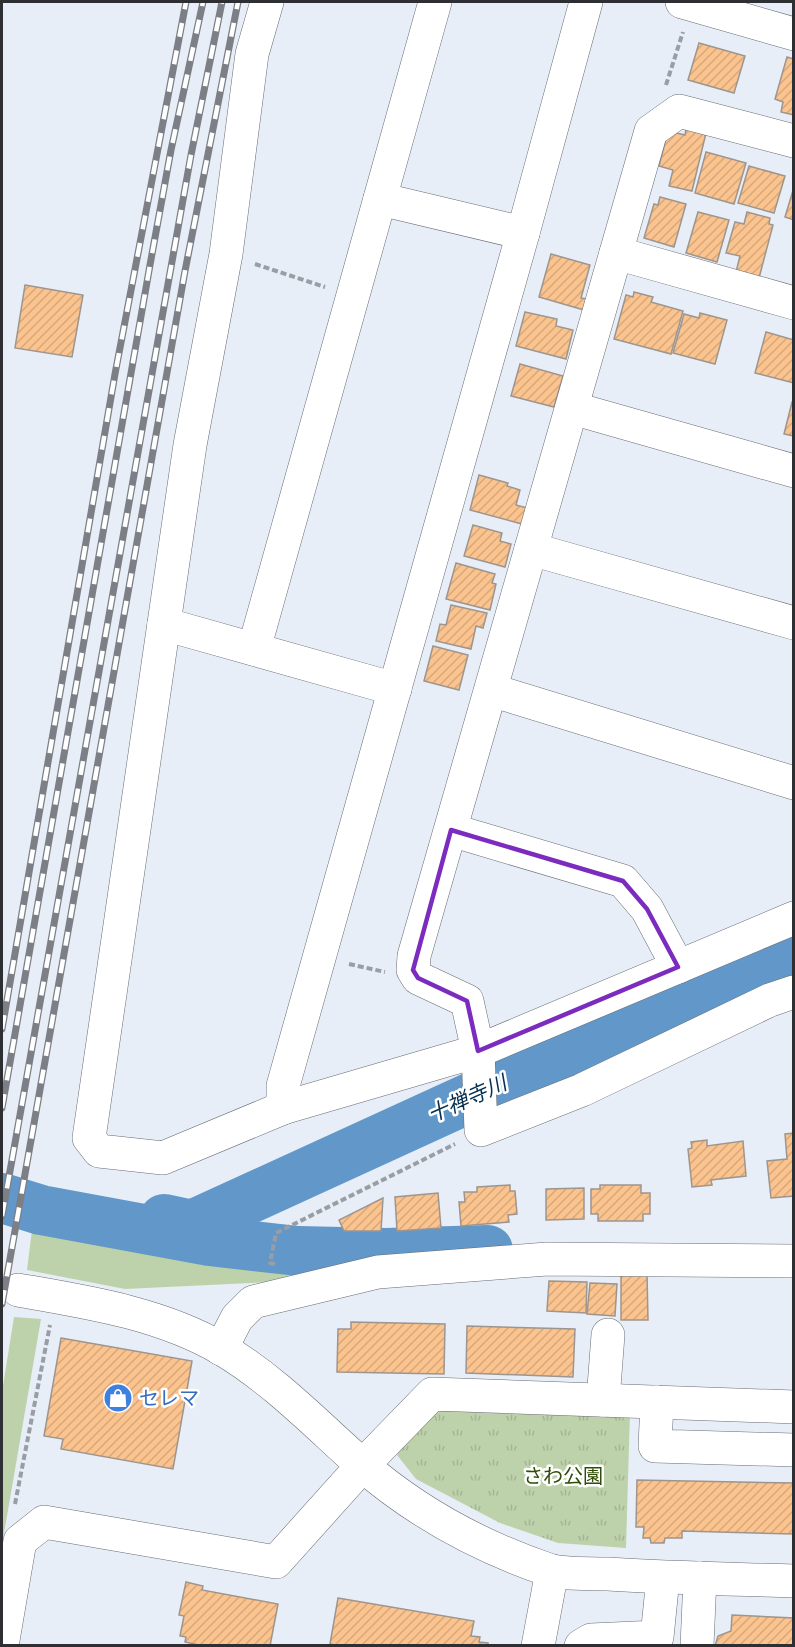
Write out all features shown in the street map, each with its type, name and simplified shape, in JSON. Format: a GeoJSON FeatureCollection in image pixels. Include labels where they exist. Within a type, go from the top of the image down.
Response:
{"type":"FeatureCollection","features":[{"type":"Feature","properties":{"kind":"street"},"geometry":{"type":"LineString","coordinates":[[267,2],[252,54],[226,254],[190,445],[88,1138],[99,1151],[162,1158],[283,1108],[478,1051],[794,918]]}},
{"type":"Feature","properties":{"kind":"street"},"geometry":{"type":"LineString","coordinates":[[254,649],[435,2]]}},
{"type":"Feature","properties":{"kind":"street"},"geometry":{"type":"LineString","coordinates":[[283,1108],[283,1086],[586,2]]}},
{"type":"Feature","properties":{"kind":"street"},"geometry":{"type":"LineString","coordinates":[[687,3],[794,34]]}},
{"type":"Feature","properties":{"kind":"street"},"geometry":{"type":"LineString","coordinates":[[794,141],[680,111],[651,131],[414,956],[413,970],[418,978],[467,1001],[478,1051],[481,1130],[582,1090],[770,1000],[794,992]]}},
{"type":"Feature","properties":{"kind":"street"},"geometry":{"type":"LineString","coordinates":[[380,199],[523,233]]}},
{"type":"Feature","properties":{"kind":"street"},"geometry":{"type":"LineString","coordinates":[[616,253],[794,303]]}},
{"type":"Feature","properties":{"kind":"street"},"geometry":{"type":"LineString","coordinates":[[572,408],[794,471]]}},
{"type":"Feature","properties":{"kind":"street"},"geometry":{"type":"LineString","coordinates":[[531,549],[794,623]]}},
{"type":"Feature","properties":{"kind":"street"},"geometry":{"type":"LineString","coordinates":[[164,624],[395,689]]}},
{"type":"Feature","properties":{"kind":"street"},"geometry":{"type":"LineString","coordinates":[[491,690],[794,783]]}},
{"type":"Feature","properties":{"kind":"street"},"geometry":{"type":"LineString","coordinates":[[451,830],[623,882],[647,909],[678,967]]}},
{"type":"Feature","properties":{"kind":"street"},"geometry":{"type":"LineString","coordinates":[[221,1349],[237,1318],[254,1302],[378,1272],[547,1259],[794,1261]]}},
{"type":"Feature","properties":{"kind":"street"},"geometry":{"type":"LineString","coordinates":[[18,1290],[101,1305],[174,1327],[221,1349],[281,1390],[363,1465],[413,1504],[456,1529],[552,1571],[663,1578],[794,1581]]}},
{"type":"Feature","properties":{"kind":"street"},"geometry":{"type":"LineString","coordinates":[[603,1400],[608,1335]]}},
{"type":"Feature","properties":{"kind":"street"},"geometry":{"type":"LineString","coordinates":[[2,1646],[20,1541],[44,1522],[276,1562],[363,1465],[432,1394],[794,1407]]}},
{"type":"Feature","properties":{"kind":"street"},"geometry":{"type":"LineString","coordinates":[[657,1402],[655,1446],[794,1450]]}},
{"type":"Feature","properties":{"kind":"street"},"geometry":{"type":"LineString","coordinates":[[538,1646],[552,1571]]}},
{"type":"Feature","properties":{"kind":"street"},"geometry":{"type":"LineString","coordinates":[[581,1646],[591,1640],[657,1637],[663,1578]]}},
{"type":"Feature","properties":{"kind":"street"},"geometry":{"type":"LineString","coordinates":[[697,1646],[700,1578]]}},
{"type":"Feature","properties":{"kind":"path"},"geometry":{"type":"LineString","coordinates":[[665,89],[687,3]]}},
{"type":"Feature","properties":{"kind":"path"},"geometry":{"type":"LineString","coordinates":[[226,254],[352,295]]}},
{"type":"Feature","properties":{"kind":"path"},"geometry":{"type":"LineString","coordinates":[[319,957],[399,976],[413,970]]}},
{"type":"Feature","properties":{"kind":"path"},"geometry":{"type":"LineString","coordinates":[[280,1264],[270,1263],[276,1233],[481,1130]]}},
{"type":"Feature","properties":{"kind":"path"},"geometry":{"type":"LineString","coordinates":[[15,1504],[51,1317]]}},
{"type":"Feature","properties":{"kind":"highlighted area"},"geometry":{"type":"Polygon","coordinates":[[[451,830],[623,881],[647,909],[678,967],[478,1051],[467,1001],[418,978],[413,970],[451,830]]]}},
{"type":"Feature","properties":{"kind":"green space"},"geometry":{"type":"Polygon","coordinates":[[[32,1230],[256,1269],[314,1272],[314,1280],[125,1289],[27,1270],[32,1230]]]}},
{"type":"Feature","properties":{"kind":"green space"},"geometry":{"type":"Polygon","coordinates":[[[14,1317],[41,1319],[2,1545],[2,1392],[14,1317]]]}},
{"type":"Feature","properties":{"kind":"green space","name":"さわ公園"},"geometry":{"type":"Polygon","coordinates":[[[454,1407],[630,1412],[626,1548],[558,1543],[500,1523],[416,1479],[397,1455],[423,1417],[454,1407]]]}},
{"type":"Feature","properties":{"kind":"building"},"geometry":{"type":"Polygon","coordinates":[[[699,43],[745,56],[734,93],[688,80],[699,43]]]}},
{"type":"Feature","properties":{"kind":"building"},"geometry":{"type":"Polygon","coordinates":[[[787,57],[794,59],[794,115],[781,112],[783,102],[775,99],[787,57]]]}},
{"type":"Feature","properties":{"kind":"building"},"geometry":{"type":"Polygon","coordinates":[[[686,129],[706,133],[692,191],[669,186],[673,170],[659,166],[668,131],[685,135],[686,129]]]}},
{"type":"Feature","properties":{"kind":"building"},"geometry":{"type":"Polygon","coordinates":[[[706,152],[746,163],[734,204],[695,193],[706,152]]]}},
{"type":"Feature","properties":{"kind":"building"},"geometry":{"type":"Polygon","coordinates":[[[749,166],[785,176],[774,213],[738,203],[749,166]]]}},
{"type":"Feature","properties":{"kind":"building"},"geometry":{"type":"Polygon","coordinates":[[[794,187],[794,220],[785,217],[794,187]]]}},
{"type":"Feature","properties":{"kind":"building"},"geometry":{"type":"Polygon","coordinates":[[[660,197],[686,204],[674,247],[644,238],[654,204],[658,205],[660,197]]]}},
{"type":"Feature","properties":{"kind":"building"},"geometry":{"type":"Polygon","coordinates":[[[698,212],[729,220],[717,262],[686,253],[698,212]]]}},
{"type":"Feature","properties":{"kind":"building"},"geometry":{"type":"Polygon","coordinates":[[[747,212],[770,218],[769,224],[773,225],[759,278],[736,272],[740,256],[726,253],[735,222],[744,224],[747,212]]]}},
{"type":"Feature","properties":{"kind":"building"},"geometry":{"type":"Polygon","coordinates":[[[551,254],[590,265],[581,298],[587,299],[584,310],[539,297],[551,254]]]}},
{"type":"Feature","properties":{"kind":"building"},"geometry":{"type":"Polygon","coordinates":[[[25,285],[83,295],[72,357],[15,348],[25,285]]]}},
{"type":"Feature","properties":{"kind":"building"},"geometry":{"type":"Polygon","coordinates":[[[634,292],[653,297],[651,302],[683,311],[671,354],[614,339],[626,295],[633,297],[634,292]]]}},
{"type":"Feature","properties":{"kind":"building"},"geometry":{"type":"Polygon","coordinates":[[[525,312],[557,319],[556,326],[573,330],[566,359],[516,346],[525,312]]]}},
{"type":"Feature","properties":{"kind":"building"},"geometry":{"type":"Polygon","coordinates":[[[700,313],[727,320],[715,364],[673,353],[684,314],[699,318],[700,313]]]}},
{"type":"Feature","properties":{"kind":"building"},"geometry":{"type":"Polygon","coordinates":[[[766,332],[794,340],[794,383],[755,373],[766,332]]]}},
{"type":"Feature","properties":{"kind":"building"},"geometry":{"type":"Polygon","coordinates":[[[520,364],[563,376],[554,407],[511,396],[520,364]]]}},
{"type":"Feature","properties":{"kind":"building"},"geometry":{"type":"Polygon","coordinates":[[[792,402],[794,402],[794,436],[784,434],[792,402]]]}},
{"type":"Feature","properties":{"kind":"building"},"geometry":{"type":"Polygon","coordinates":[[[479,475],[508,483],[507,486],[520,490],[516,505],[527,508],[522,524],[470,510],[479,475]]]}},
{"type":"Feature","properties":{"kind":"building"},"geometry":{"type":"Polygon","coordinates":[[[473,525],[502,533],[500,541],[511,544],[505,567],[464,556],[473,525]]]}},
{"type":"Feature","properties":{"kind":"building"},"geometry":{"type":"Polygon","coordinates":[[[456,563],[495,574],[492,583],[496,584],[490,610],[446,599],[456,563]]]}},
{"type":"Feature","properties":{"kind":"building"},"geometry":{"type":"Polygon","coordinates":[[[451,605],[487,613],[483,628],[476,626],[471,649],[436,641],[440,624],[446,625],[451,605]]]}},
{"type":"Feature","properties":{"kind":"building"},"geometry":{"type":"Polygon","coordinates":[[[433,646],[468,655],[459,690],[424,681],[433,646]]]}},
{"type":"Feature","properties":{"kind":"building"},"geometry":{"type":"Polygon","coordinates":[[[794,1133],[794,1196],[771,1198],[767,1161],[787,1159],[785,1134],[794,1133]]]}},
{"type":"Feature","properties":{"kind":"building"},"geometry":{"type":"Polygon","coordinates":[[[707,1140],[707,1146],[743,1141],[746,1176],[711,1180],[712,1185],[692,1187],[688,1149],[692,1148],[691,1142],[707,1140]]]}},
{"type":"Feature","properties":{"kind":"building"},"geometry":{"type":"Polygon","coordinates":[[[510,1185],[510,1191],[515,1191],[517,1214],[508,1215],[509,1222],[461,1226],[459,1202],[465,1202],[464,1192],[477,1192],[477,1187],[510,1185]]]}},
{"type":"Feature","properties":{"kind":"building"},"geometry":{"type":"Polygon","coordinates":[[[600,1185],[641,1185],[641,1193],[650,1193],[650,1214],[643,1214],[643,1221],[598,1221],[598,1214],[591,1214],[591,1189],[600,1189],[600,1185]]]}},
{"type":"Feature","properties":{"kind":"building"},"geometry":{"type":"Polygon","coordinates":[[[584,1188],[584,1219],[546,1220],[546,1189],[584,1188]]]}},
{"type":"Feature","properties":{"kind":"building"},"geometry":{"type":"Polygon","coordinates":[[[438,1193],[441,1228],[397,1231],[395,1197],[438,1193]]]}},
{"type":"Feature","properties":{"kind":"building"},"geometry":{"type":"Polygon","coordinates":[[[383,1198],[381,1231],[344,1231],[339,1220],[383,1198]]]}},
{"type":"Feature","properties":{"kind":"building"},"geometry":{"type":"Polygon","coordinates":[[[621,1273],[647,1273],[648,1320],[621,1320],[621,1273]]]}},
{"type":"Feature","properties":{"kind":"building"},"geometry":{"type":"Polygon","coordinates":[[[549,1281],[587,1282],[586,1313],[547,1311],[549,1281]]]}},
{"type":"Feature","properties":{"kind":"building"},"geometry":{"type":"Polygon","coordinates":[[[590,1283],[617,1284],[615,1316],[587,1314],[590,1283]]]}},
{"type":"Feature","properties":{"kind":"building"},"geometry":{"type":"Polygon","coordinates":[[[351,1322],[445,1324],[444,1374],[337,1372],[338,1329],[351,1329],[351,1322]]]}},
{"type":"Feature","properties":{"kind":"building"},"geometry":{"type":"Polygon","coordinates":[[[467,1326],[575,1329],[573,1377],[466,1373],[467,1326]]]}},
{"type":"Feature","properties":{"kind":"building","name":"セレマ"},"geometry":{"type":"Polygon","coordinates":[[[61,1338],[192,1361],[173,1469],[61,1449],[63,1439],[44,1436],[61,1338]]]}},
{"type":"Feature","properties":{"kind":"building"},"geometry":{"type":"Polygon","coordinates":[[[637,1480],[794,1483],[794,1534],[682,1531],[682,1538],[665,1538],[664,1543],[651,1543],[650,1538],[643,1538],[644,1527],[636,1527],[637,1480]]]}},
{"type":"Feature","properties":{"kind":"building"},"geometry":{"type":"Polygon","coordinates":[[[186,1582],[203,1586],[202,1590],[278,1604],[270,1646],[203,1646],[185,1642],[186,1637],[180,1636],[184,1616],[179,1615],[186,1582]]]}},
{"type":"Feature","properties":{"kind":"building"},"geometry":{"type":"Polygon","coordinates":[[[338,1598],[474,1621],[471,1636],[480,1637],[479,1642],[488,1643],[488,1646],[340,1646],[330,1644],[338,1598]]]}},
{"type":"Feature","properties":{"kind":"building"},"geometry":{"type":"Polygon","coordinates":[[[732,1615],[794,1618],[794,1646],[715,1646],[718,1636],[731,1631],[732,1615]]]}},
{"type":"Feature","properties":{"kind":"waterway","name":"十禅寺川"},"geometry":{"type":"LineString","coordinates":[[164,1219],[192,1225],[509,1080],[794,960]]}},
{"type":"Feature","properties":{"kind":"waterway","name":"十禅寺川"},"geometry":{"type":"LineString","coordinates":[[2,1198],[41,1210],[209,1241],[298,1251],[386,1253],[488,1250]]}},
{"type":"Feature","properties":{"kind":"railway"},"geometry":{"type":"LineString","coordinates":[[2,1029],[115,374],[186,2]]}},
{"type":"Feature","properties":{"kind":"railway"},"geometry":{"type":"LineString","coordinates":[[2,1108],[150,265],[171,150],[203,2]]}},
{"type":"Feature","properties":{"kind":"railway"},"geometry":{"type":"LineString","coordinates":[[2,1216],[191,155],[222,2]]}},
{"type":"Feature","properties":{"kind":"railway"},"geometry":{"type":"LineString","coordinates":[[2,1304],[185,271],[238,2]]}},
{"type":"Feature","properties":{"kind":"place","name":"セレマ"},"geometry":{"type":"Point","coordinates":[118,1398]}}]}
